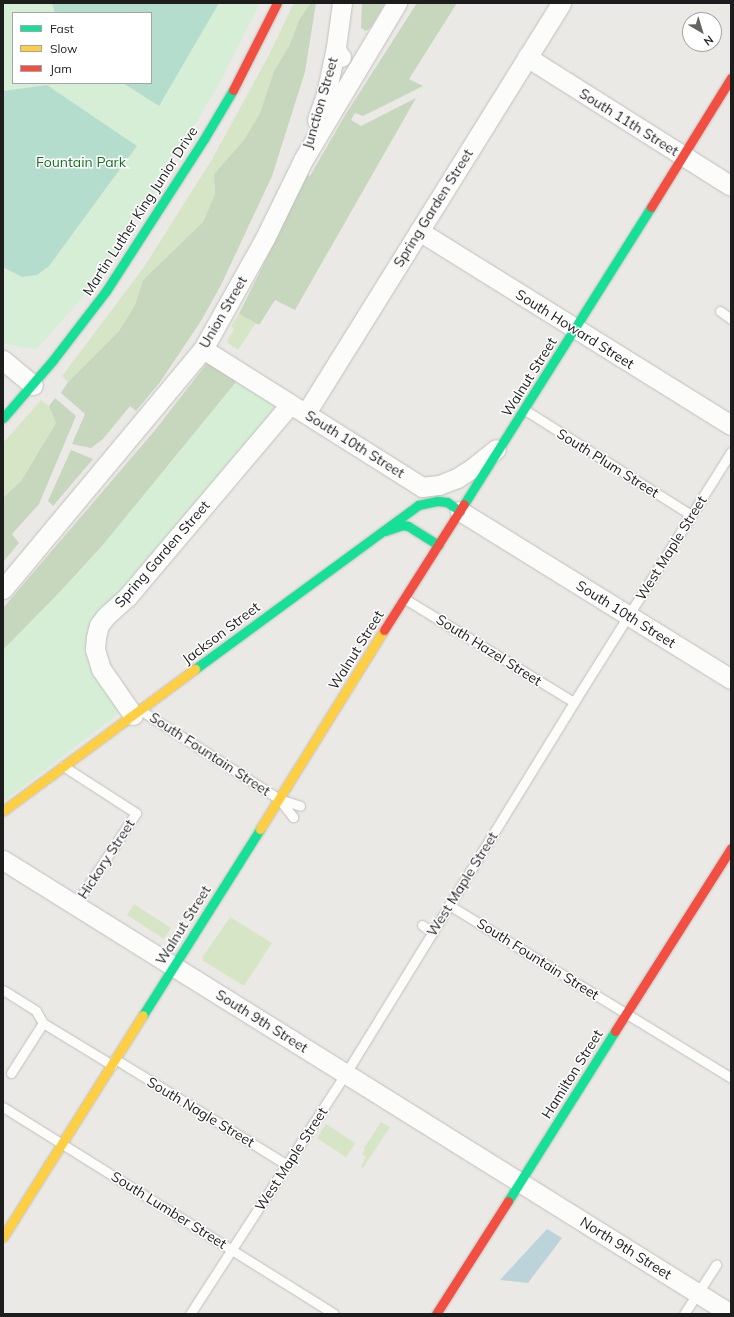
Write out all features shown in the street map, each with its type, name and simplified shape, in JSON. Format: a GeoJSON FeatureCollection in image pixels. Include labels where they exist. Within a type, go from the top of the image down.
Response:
{"type":"FeatureCollection","features":[{"type":"Feature","properties":{"kind":"main road","name":"Martin Luther King Junior Drive"},"geometry":{"type":"LineString","coordinates":[[3,418],[33,385],[106,291],[169,195],[237,82],[277,3]]}},
{"type":"Feature","properties":{"kind":"main road","name":"Walnut Street"},"geometry":{"type":"LineString","coordinates":[[3,1237],[438,545],[576,329],[682,155],[731,78]]}},
{"type":"Feature","properties":{"kind":"main road","name":"Jackson Street"},"geometry":{"type":"LineString","coordinates":[[3,811],[418,505],[438,501],[447,502],[460,511]]}},
{"type":"Feature","properties":{"kind":"main road"},"geometry":{"type":"LineString","coordinates":[[378,534],[402,525],[408,526],[438,545]]}},
{"type":"Feature","properties":{"kind":"main road","name":"Hamilton Street"},"geometry":{"type":"LineString","coordinates":[[436,1314],[731,848]]}},
{"type":"Feature","properties":{"kind":"street","name":"Junction Street"},"geometry":{"type":"LineString","coordinates":[[303,160],[326,94],[336,47],[342,3]]}},
{"type":"Feature","properties":{"kind":"street","name":"Union Street"},"geometry":{"type":"LineString","coordinates":[[3,590],[203,349],[264,238],[303,160],[365,53],[397,3]]}},
{"type":"Feature","properties":{"kind":"street","name":"Spring Garden Street"},"geometry":{"type":"LineString","coordinates":[[137,713],[101,669],[95,649],[99,625],[106,616],[128,596],[298,409],[419,231],[561,3]]}},
{"type":"Feature","properties":{"kind":"street","name":"Junction Street"},"geometry":{"type":"LineString","coordinates":[[336,47],[338,54],[344,58],[353,58],[365,53]]}},
{"type":"Feature","properties":{"kind":"street","name":"South 11th Street"},"geometry":{"type":"LineString","coordinates":[[527,57],[731,186]]}},
{"type":"Feature","properties":{"kind":"street","name":"South Howard Street"},"geometry":{"type":"LineString","coordinates":[[419,231],[731,425]]}},
{"type":"Feature","properties":{"kind":"street","name":"South 10th Street"},"geometry":{"type":"LineString","coordinates":[[203,349],[422,487]]}},
{"type":"Feature","properties":{"kind":"street"},"geometry":{"type":"LineString","coordinates":[[3,360],[33,385]]}},
{"type":"Feature","properties":{"kind":"street"},"geometry":{"type":"LineString","coordinates":[[418,505],[422,498],[422,487],[439,485],[457,478],[474,468],[506,440]]}},
{"type":"Feature","properties":{"kind":"street","name":"South 10th Street"},"geometry":{"type":"LineString","coordinates":[[460,511],[731,679]]}},
{"type":"Feature","properties":{"kind":"street","name":"South 9th Street"},"geometry":{"type":"LineString","coordinates":[[3,860],[520,1182]]}},
{"type":"Feature","properties":{"kind":"street","name":"North 9th Street"},"geometry":{"type":"LineString","coordinates":[[520,1182],[731,1314]]}},
{"type":"Feature","properties":{"kind":"lane"},"geometry":{"type":"LineString","coordinates":[[720,311],[731,318]]}},
{"type":"Feature","properties":{"kind":"lane","name":"South Plum Street"},"geometry":{"type":"LineString","coordinates":[[525,410],[691,515]]}},
{"type":"Feature","properties":{"kind":"lane","name":"West Maple Street"},"geometry":{"type":"LineString","coordinates":[[190,1314],[346,1073],[574,702],[731,452]]}},
{"type":"Feature","properties":{"kind":"lane","name":"South Hazel Street"},"geometry":{"type":"LineString","coordinates":[[405,599],[574,702]]}},
{"type":"Feature","properties":{"kind":"lane","name":"South Fountain Street"},"geometry":{"type":"LineString","coordinates":[[137,713],[279,798]]}},
{"type":"Feature","properties":{"kind":"lane","name":"Hickory Street"},"geometry":{"type":"LineString","coordinates":[[63,766],[136,813],[75,905]]}},
{"type":"Feature","properties":{"kind":"lane"},"geometry":{"type":"LineString","coordinates":[[279,798],[300,806]]}},
{"type":"Feature","properties":{"kind":"lane"},"geometry":{"type":"LineString","coordinates":[[279,798],[293,817]]}},
{"type":"Feature","properties":{"kind":"lane","name":"South Fountain Street"},"geometry":{"type":"LineString","coordinates":[[449,905],[731,1078]]}},
{"type":"Feature","properties":{"kind":"lane"},"geometry":{"type":"LineString","coordinates":[[422,926],[432,932]]}},
{"type":"Feature","properties":{"kind":"lane"},"geometry":{"type":"LineString","coordinates":[[3,990],[36,1010],[43,1023],[11,1074]]}},
{"type":"Feature","properties":{"kind":"lane","name":"South Nagle Street"},"geometry":{"type":"LineString","coordinates":[[43,1023],[113,1062],[287,1165]]}},
{"type":"Feature","properties":{"kind":"lane","name":"South Lumber Street"},"geometry":{"type":"LineString","coordinates":[[3,1107],[334,1314]]}},
{"type":"Feature","properties":{"kind":"lane"},"geometry":{"type":"LineString","coordinates":[[684,1314],[716,1265]]}},
{"type":"Feature","properties":{"kind":"green space","name":"Fountain Park"},"geometry":{"type":"Polygon","coordinates":[[[3,3],[260,3],[218,86],[153,195],[89,290],[36,349],[3,343],[3,3]]]}},
{"type":"Feature","properties":{"kind":"green space"},"geometry":{"type":"Polygon","coordinates":[[[52,3],[219,3],[159,106],[125,84],[152,84],[152,12],[55,12],[52,3]]]}},
{"type":"Feature","properties":{"kind":"green space"},"geometry":{"type":"Polygon","coordinates":[[[294,3],[311,3],[300,18],[289,46],[274,71],[260,113],[244,140],[214,174],[215,194],[203,222],[143,280],[135,305],[119,331],[68,382],[62,376],[144,267],[211,161],[269,55],[294,3]]]}},
{"type":"Feature","properties":{"kind":"green space"},"geometry":{"type":"Polygon","coordinates":[[[311,3],[316,3],[305,72],[272,176],[221,285],[201,321],[160,382],[136,411],[130,406],[103,439],[91,448],[72,444],[85,414],[61,393],[68,382],[119,331],[135,305],[143,280],[203,222],[215,194],[214,174],[244,140],[260,113],[274,71],[289,46],[300,18],[311,3]]]}},
{"type":"Feature","properties":{"kind":"green space"},"geometry":{"type":"Polygon","coordinates":[[[362,3],[385,3],[371,27],[366,31],[361,28],[362,3]]]}},
{"type":"Feature","properties":{"kind":"green space"},"geometry":{"type":"Polygon","coordinates":[[[417,3],[457,3],[409,79],[423,86],[363,116],[355,113],[351,120],[361,126],[416,98],[295,310],[275,300],[259,325],[239,314],[280,231],[304,174],[310,176],[344,117],[417,3]]]}},
{"type":"Feature","properties":{"kind":"green space"},"geometry":{"type":"Polygon","coordinates":[[[47,85],[137,146],[49,266],[37,275],[22,277],[3,267],[3,91],[47,85]]]}},
{"type":"Feature","properties":{"kind":"green space"},"geometry":{"type":"Polygon","coordinates":[[[239,314],[256,323],[238,350],[227,341],[234,329],[231,326],[239,314]]]}},
{"type":"Feature","properties":{"kind":"green space"},"geometry":{"type":"Polygon","coordinates":[[[207,363],[213,364],[237,381],[103,545],[59,593],[3,650],[3,608],[156,429],[207,363]]]}},
{"type":"Feature","properties":{"kind":"green space"},"geometry":{"type":"Polygon","coordinates":[[[237,381],[279,408],[123,592],[112,599],[95,676],[117,708],[117,715],[3,802],[3,650],[59,593],[103,545],[237,381]]]}},
{"type":"Feature","properties":{"kind":"green space"},"geometry":{"type":"Polygon","coordinates":[[[55,398],[76,416],[39,504],[12,534],[19,543],[3,562],[3,498],[21,481],[56,423],[49,406],[55,398]]]}},
{"type":"Feature","properties":{"kind":"green space"},"geometry":{"type":"Polygon","coordinates":[[[41,400],[49,406],[56,423],[21,481],[3,498],[3,443],[41,400]]]}},
{"type":"Feature","properties":{"kind":"green space"},"geometry":{"type":"Polygon","coordinates":[[[71,450],[93,459],[53,506],[48,501],[71,450]]]}},
{"type":"Feature","properties":{"kind":"green space"},"geometry":{"type":"Polygon","coordinates":[[[134,904],[171,928],[164,939],[127,915],[134,904]]]}},
{"type":"Feature","properties":{"kind":"green space"},"geometry":{"type":"Polygon","coordinates":[[[230,917],[272,943],[244,986],[202,960],[203,956],[230,917]]]}},
{"type":"Feature","properties":{"kind":"green space"},"geometry":{"type":"Polygon","coordinates":[[[381,1122],[390,1127],[363,1168],[361,1166],[366,1157],[362,1154],[365,1150],[364,1148],[381,1122]]]}},
{"type":"Feature","properties":{"kind":"green space"},"geometry":{"type":"Polygon","coordinates":[[[326,1124],[355,1143],[346,1157],[317,1138],[326,1124]]]}},
{"type":"Feature","properties":{"kind":"water"},"geometry":{"type":"Polygon","coordinates":[[[547,1229],[562,1238],[528,1283],[500,1280],[547,1229]]]}},
{"type":"Feature","properties":{"kind":"traffic: fast"},"geometry":{"type":"LineString","coordinates":[[3,418],[53,360],[106,291],[204,139],[233,90]]}},
{"type":"Feature","properties":{"kind":"traffic: fast"},"geometry":{"type":"LineString","coordinates":[[464,504],[651,207]]}},
{"type":"Feature","properties":{"kind":"traffic: fast"},"geometry":{"type":"LineString","coordinates":[[195,669],[418,505],[437,501],[447,502],[460,511]]}},
{"type":"Feature","properties":{"kind":"traffic: fast"},"geometry":{"type":"LineString","coordinates":[[385,531],[402,525],[408,526],[438,545]]}},
{"type":"Feature","properties":{"kind":"traffic: fast"},"geometry":{"type":"LineString","coordinates":[[143,1015],[260,829]]}},
{"type":"Feature","properties":{"kind":"traffic: fast"},"geometry":{"type":"LineString","coordinates":[[508,1201],[615,1031]]}},
{"type":"Feature","properties":{"kind":"traffic: slow"},"geometry":{"type":"LineString","coordinates":[[260,829],[384,630]]}},
{"type":"Feature","properties":{"kind":"traffic: slow"},"geometry":{"type":"LineString","coordinates":[[3,811],[195,669]]}},
{"type":"Feature","properties":{"kind":"traffic: slow"},"geometry":{"type":"LineString","coordinates":[[3,1237],[143,1015]]}},
{"type":"Feature","properties":{"kind":"traffic: jam"},"geometry":{"type":"LineString","coordinates":[[233,90],[277,3]]}},
{"type":"Feature","properties":{"kind":"traffic: jam"},"geometry":{"type":"LineString","coordinates":[[651,207],[731,78]]}},
{"type":"Feature","properties":{"kind":"traffic: jam"},"geometry":{"type":"LineString","coordinates":[[384,630],[464,504]]}},
{"type":"Feature","properties":{"kind":"traffic: jam"},"geometry":{"type":"LineString","coordinates":[[615,1031],[731,848]]}},
{"type":"Feature","properties":{"kind":"traffic: jam"},"geometry":{"type":"LineString","coordinates":[[436,1314],[508,1201]]}}]}
